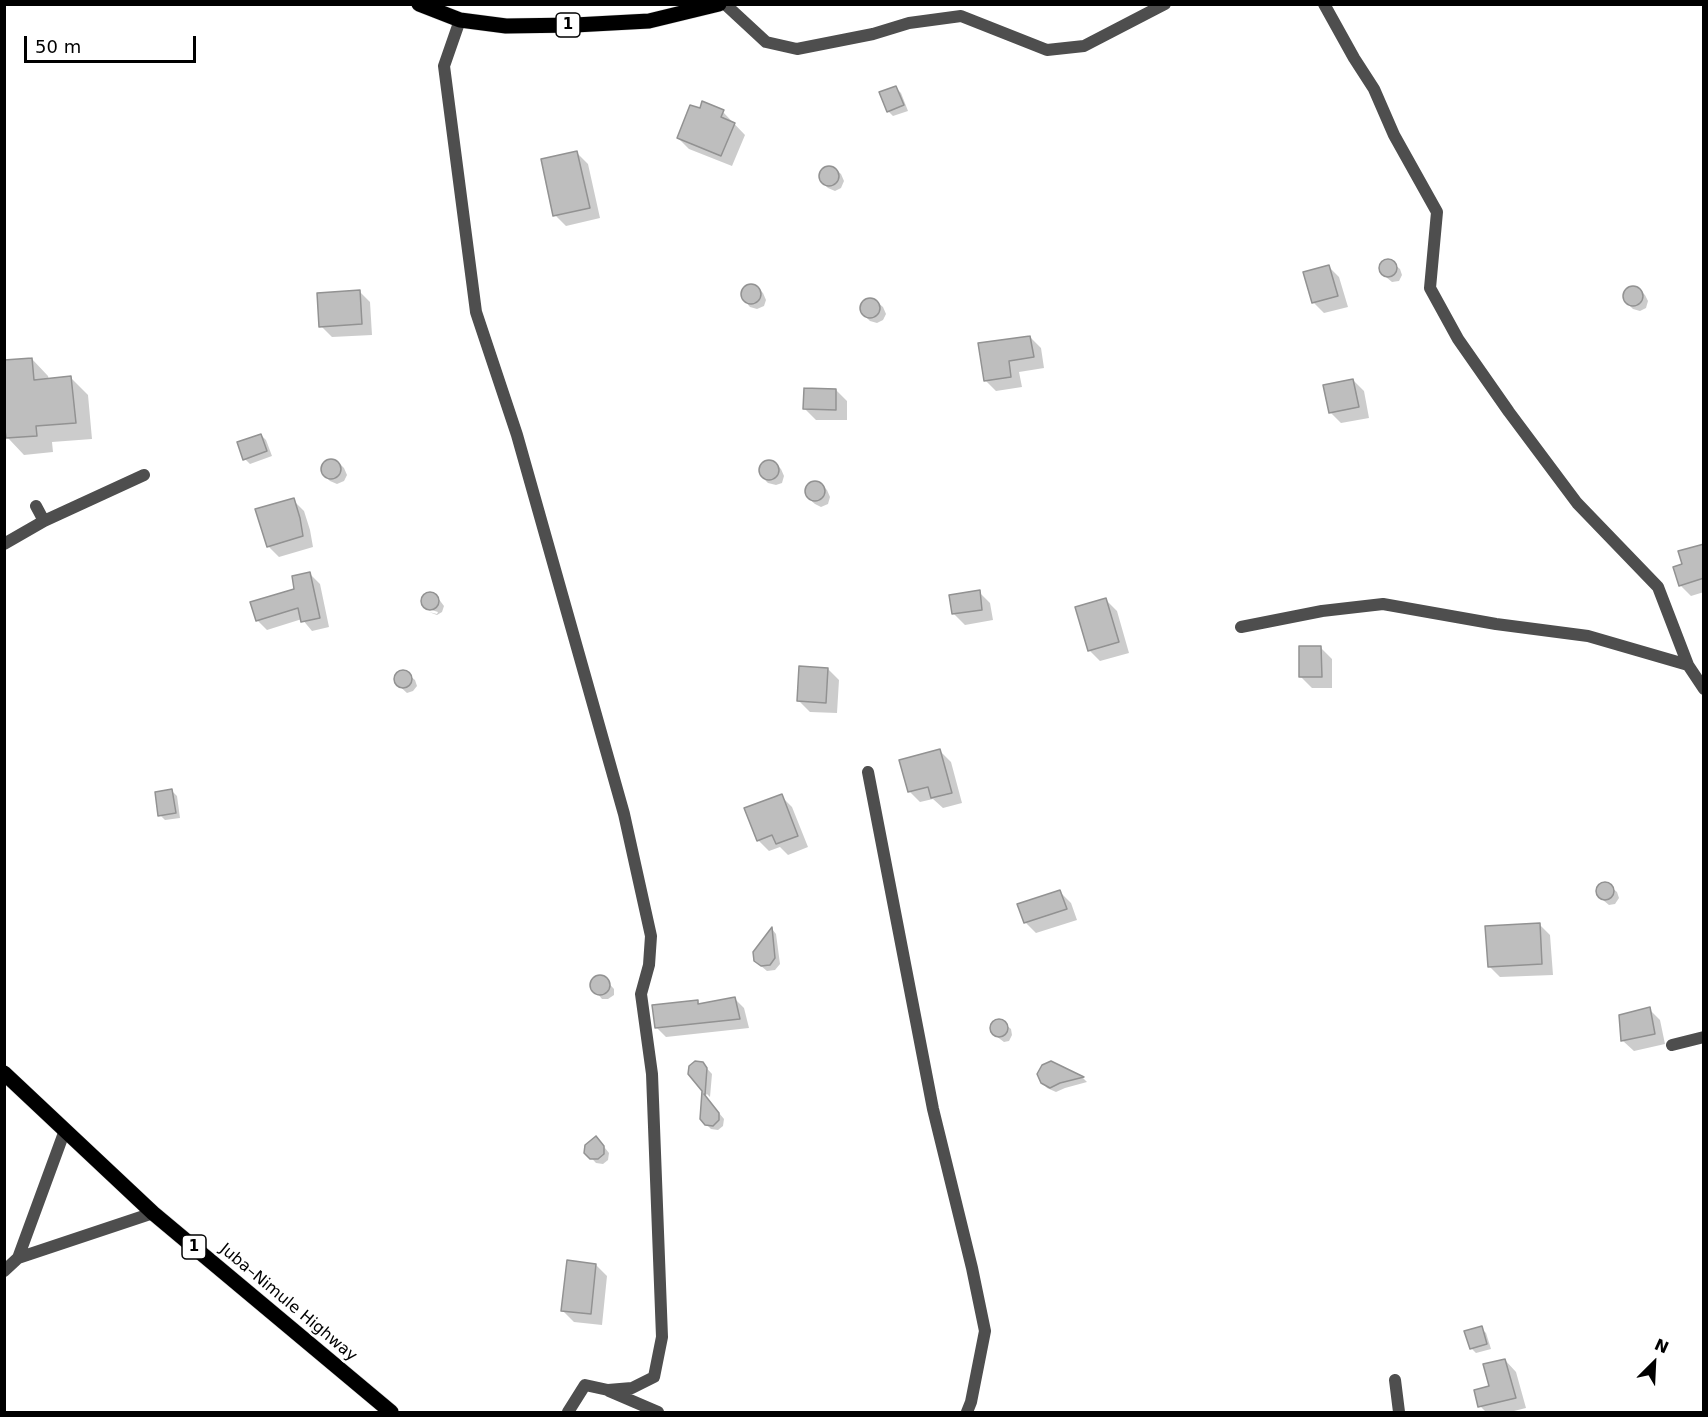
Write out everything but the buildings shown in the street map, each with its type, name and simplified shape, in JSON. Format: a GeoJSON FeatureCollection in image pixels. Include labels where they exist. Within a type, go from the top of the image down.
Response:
{"type":"FeatureCollection","features":[{"type":"Feature","properties":{"kind":"main road","name":"1"},"geometry":{"type":"LineString","coordinates":[[418,4],[460,20],[506,26],[649,21],[720,4]]}},
{"type":"Feature","properties":{"kind":"main road","name":"Juba–Nimule Highway"},"geometry":{"type":"LineString","coordinates":[[4,1073],[153,1214],[391,1413]]}},
{"type":"Feature","properties":{"kind":"street"},"geometry":{"type":"LineString","coordinates":[[725,4],[766,42],[797,49],[873,34],[909,23],[961,16],[1047,50],[1084,46],[1165,4]]}},
{"type":"Feature","properties":{"kind":"street"},"geometry":{"type":"LineString","coordinates":[[1324,4],[1374,89],[1395,135],[1437,212],[1430,288],[1458,339],[1570,494],[1658,587],[1688,665],[1704,689]]}},
{"type":"Feature","properties":{"kind":"street"},"geometry":{"type":"LineString","coordinates":[[460,20],[444,66],[476,312],[517,435],[621,803],[651,936],[650,965],[640,994],[652,1074],[662,1337],[654,1377],[632,1388],[608,1390]]}},
{"type":"Feature","properties":{"kind":"street"},"geometry":{"type":"LineString","coordinates":[[4,544],[44,521],[144,475]]}},
{"type":"Feature","properties":{"kind":"street"},"geometry":{"type":"LineString","coordinates":[[36,506],[44,521]]}},
{"type":"Feature","properties":{"kind":"street"},"geometry":{"type":"LineString","coordinates":[[1241,627],[1322,611],[1383,604],[1496,624],[1588,636],[1688,665]]}},
{"type":"Feature","properties":{"kind":"street"},"geometry":{"type":"LineString","coordinates":[[868,772],[933,1109],[985,1331],[967,1413]]}},
{"type":"Feature","properties":{"kind":"street"},"geometry":{"type":"LineString","coordinates":[[1671,1045],[1704,1037]]}},
{"type":"Feature","properties":{"kind":"street"},"geometry":{"type":"LineString","coordinates":[[18,1258],[65,1130]]}},
{"type":"Feature","properties":{"kind":"street"},"geometry":{"type":"LineString","coordinates":[[4,1270],[18,1258],[153,1214]]}},
{"type":"Feature","properties":{"kind":"street"},"geometry":{"type":"LineString","coordinates":[[1395,1380],[1398,1413]]}},
{"type":"Feature","properties":{"kind":"street"},"geometry":{"type":"LineString","coordinates":[[568,1413],[585,1385],[608,1390],[658,1413]]}}]}
